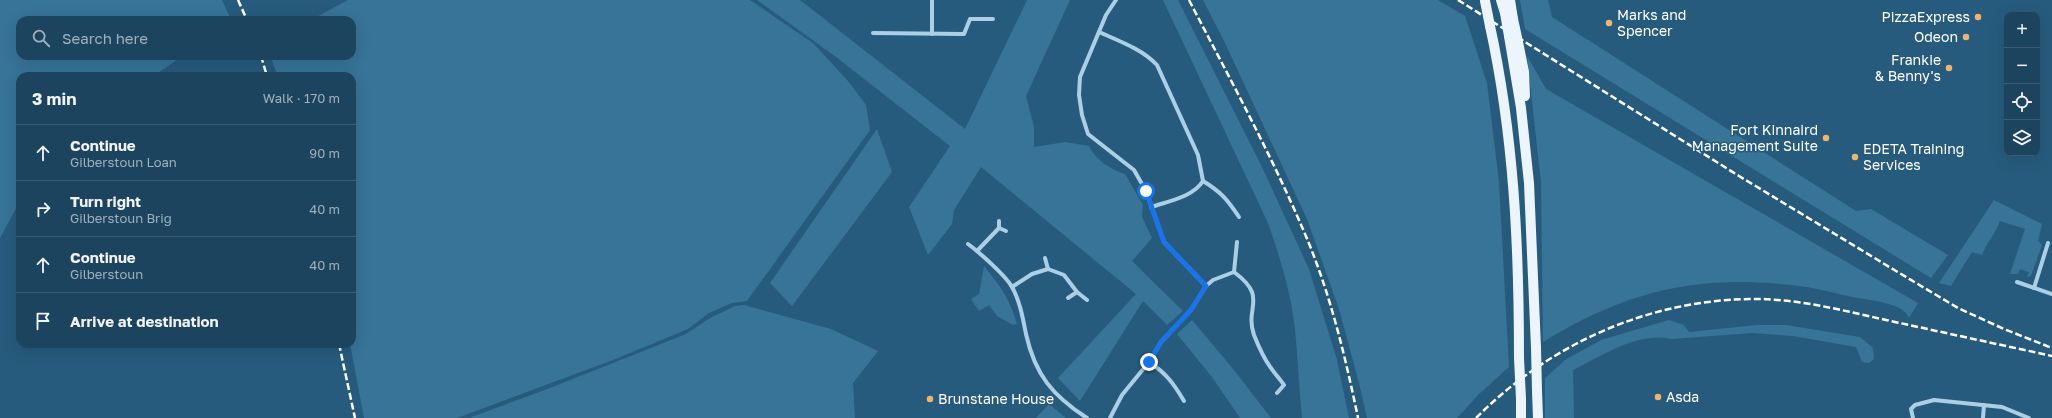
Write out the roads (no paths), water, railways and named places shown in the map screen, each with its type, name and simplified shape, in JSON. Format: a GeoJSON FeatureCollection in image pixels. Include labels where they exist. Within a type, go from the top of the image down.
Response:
{"type":"FeatureCollection","features":[{"type":"Feature","properties":{"kind":"main road"},"geometry":{"type":"LineString","coordinates":[[1485,0],[1504,98],[1513,183],[1518,257],[1521,418]]}},
{"type":"Feature","properties":{"kind":"main road"},"geometry":{"type":"LineString","coordinates":[[1501,0],[1509,36],[1524,134],[1533,237],[1538,418]]}},
{"type":"Feature","properties":{"kind":"main road"},"geometry":{"type":"LineString","coordinates":[[1510,0],[1524,72],[1524,134]]}},
{"type":"Feature","properties":{"kind":"street"},"geometry":{"type":"LineString","coordinates":[[932,0],[932,34]]}},
{"type":"Feature","properties":{"kind":"street"},"geometry":{"type":"LineString","coordinates":[[1116,0],[1106,15],[1080,77],[1079,96],[1082,115],[1088,134],[1134,170],[1146,191],[1164,242],[1206,286]]}},
{"type":"Feature","properties":{"kind":"street"},"geometry":{"type":"LineString","coordinates":[[873,33],[964,34],[970,19],[992,19]]}},
{"type":"Feature","properties":{"kind":"street"},"geometry":{"type":"LineString","coordinates":[[1099,32],[1151,58],[1157,65],[1198,155],[1203,181],[1199,187],[1183,196],[1151,207]]}},
{"type":"Feature","properties":{"kind":"street"},"geometry":{"type":"LineString","coordinates":[[1203,181],[1220,191],[1232,204],[1239,217]]}},
{"type":"Feature","properties":{"kind":"street"},"geometry":{"type":"LineString","coordinates":[[978,251],[999,228],[999,221]]}},
{"type":"Feature","properties":{"kind":"street"},"geometry":{"type":"LineString","coordinates":[[999,228],[1006,231]]}},
{"type":"Feature","properties":{"kind":"street"},"geometry":{"type":"LineString","coordinates":[[1234,272],[1237,242]]}},
{"type":"Feature","properties":{"kind":"street"},"geometry":{"type":"LineString","coordinates":[[2034,288],[2048,243]]}},
{"type":"Feature","properties":{"kind":"street"},"geometry":{"type":"LineString","coordinates":[[968,244],[978,251],[1012,287],[1022,314],[1030,352],[1041,377],[1055,393],[1088,418]]}},
{"type":"Feature","properties":{"kind":"street"},"geometry":{"type":"LineString","coordinates":[[1045,258],[1048,269]]}},
{"type":"Feature","properties":{"kind":"street"},"geometry":{"type":"LineString","coordinates":[[1012,287],[1032,274],[1048,269],[1064,275],[1077,292],[1087,300]]}},
{"type":"Feature","properties":{"kind":"street"},"geometry":{"type":"LineString","coordinates":[[1110,418],[1122,395],[1149,362],[1161,342],[1191,310],[1206,286],[1213,280],[1234,272]]}},
{"type":"Feature","properties":{"kind":"street"},"geometry":{"type":"LineString","coordinates":[[1234,272],[1242,278],[1253,292],[1255,301],[1252,325],[1254,335],[1270,367],[1284,385],[1277,393]]}},
{"type":"Feature","properties":{"kind":"street"},"geometry":{"type":"LineString","coordinates":[[2017,282],[2052,294]]}},
{"type":"Feature","properties":{"kind":"street"},"geometry":{"type":"LineString","coordinates":[[1068,298],[1077,292]]}},
{"type":"Feature","properties":{"kind":"street"},"geometry":{"type":"LineString","coordinates":[[1149,362],[1164,371],[1184,401]]}},
{"type":"Feature","properties":{"kind":"street"},"geometry":{"type":"LineString","coordinates":[[1913,418],[1911,409],[1914,405],[1934,400],[2009,409],[2028,418]]}},
{"type":"Feature","properties":{"kind":"street"},"geometry":{"type":"LineString","coordinates":[[1982,418],[1984,406]]}},
{"type":"Feature","properties":{"kind":"railway"},"geometry":{"type":"LineString","coordinates":[[238,0],[245,16]]}},
{"type":"Feature","properties":{"kind":"railway"},"geometry":{"type":"LineString","coordinates":[[1189,0],[1237,91],[1282,183],[1310,246],[1338,331],[1358,418]]}},
{"type":"Feature","properties":{"kind":"railway"},"geometry":{"type":"LineString","coordinates":[[1458,0],[1739,176],[1958,308],[2004,329],[2052,348]]}},
{"type":"Feature","properties":{"kind":"railway"},"geometry":{"type":"LineString","coordinates":[[262,60],[266,72]]}},
{"type":"Feature","properties":{"kind":"railway"},"geometry":{"type":"LineString","coordinates":[[1476,418],[1504,392],[1535,369],[1567,349],[1601,332],[1636,318],[1673,308],[1710,302],[1749,299],[1783,300],[1835,309],[2052,356]]}},
{"type":"Feature","properties":{"kind":"railway"},"geometry":{"type":"LineString","coordinates":[[340,348],[355,418]]}},
{"type":"Feature","properties":{"kind":"place","name":"PizzaExpress"},"geometry":{"type":"Point","coordinates":[1978,17]}},
{"type":"Feature","properties":{"kind":"place","name":"Marks and Spencer"},"geometry":{"type":"Point","coordinates":[1609,23]}},
{"type":"Feature","properties":{"kind":"place","name":"Odeon"},"geometry":{"type":"Point","coordinates":[1966,37]}},
{"type":"Feature","properties":{"kind":"place","name":"Frankie & Benny's"},"geometry":{"type":"Point","coordinates":[1949,68]}},
{"type":"Feature","properties":{"kind":"place","name":"Fort Kinnaird Management Suite"},"geometry":{"type":"Point","coordinates":[1826,138]}},
{"type":"Feature","properties":{"kind":"place","name":"EDETA Training Services"},"geometry":{"type":"Point","coordinates":[1855,157]}},
{"type":"Feature","properties":{"kind":"place","name":"Asda"},"geometry":{"type":"Point","coordinates":[1658,397]}},
{"type":"Feature","properties":{"kind":"place","name":"Brunstane House"},"geometry":{"type":"Point","coordinates":[930,399]}}]}
